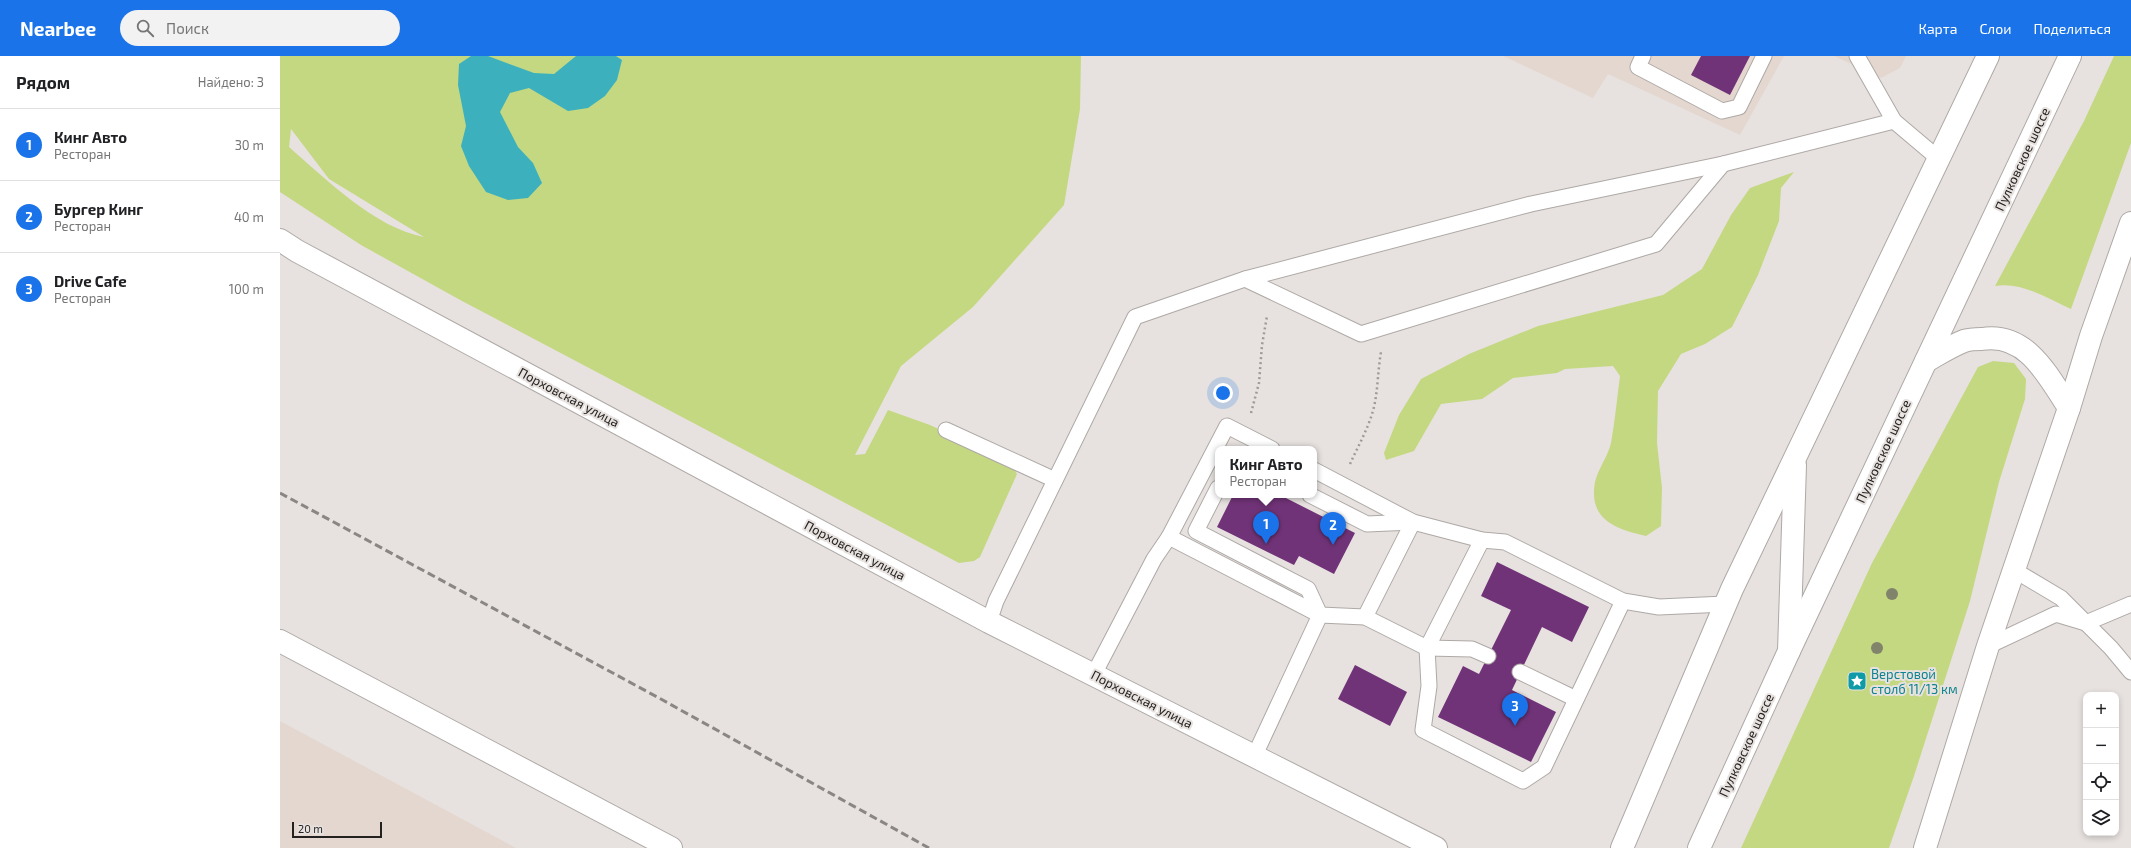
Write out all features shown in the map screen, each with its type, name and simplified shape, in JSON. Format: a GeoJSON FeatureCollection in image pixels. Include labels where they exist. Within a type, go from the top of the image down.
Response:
{"type":"FeatureCollection","features":[{"type":"Feature","properties":{"kind":"street"},"geometry":{"type":"LineString","coordinates":[[1622,848],[1725,604],[1988,56]]}},
{"type":"Feature","properties":{"kind":"street","name":"Пулковское шоссе"},"geometry":{"type":"LineString","coordinates":[[1699,848],[1789,651],[2070,56]]}},
{"type":"Feature","properties":{"kind":"street"},"geometry":{"type":"LineString","coordinates":[[1925,848],[1988,646],[2069,408],[2091,336],[2131,223]]}},
{"type":"Feature","properties":{"kind":"street","name":"Порховская улица"},"geometry":{"type":"LineString","coordinates":[[280,240],[297,251],[989,622],[1436,848]]}},
{"type":"Feature","properties":{"kind":"street"},"geometry":{"type":"LineString","coordinates":[[1926,361],[1965,341],[1991,337],[2014,342],[2031,353],[2069,408]]}},
{"type":"Feature","properties":{"kind":"street"},"geometry":{"type":"LineString","coordinates":[[1789,651],[1796,456]]}},
{"type":"Feature","properties":{"kind":"street"},"geometry":{"type":"LineString","coordinates":[[280,641],[671,848]]}},
{"type":"Feature","properties":{"kind":"lane"},"geometry":{"type":"LineString","coordinates":[[1643,56],[1638,67],[1722,111],[1739,107],[1764,56]]}},
{"type":"Feature","properties":{"kind":"lane"},"geometry":{"type":"LineString","coordinates":[[1857,56],[1894,121],[1939,159]]}},
{"type":"Feature","properties":{"kind":"lane"},"geometry":{"type":"LineString","coordinates":[[989,622],[996,601],[1135,317],[1245,279],[1531,204],[1723,164],[1894,121]]}},
{"type":"Feature","properties":{"kind":"lane"},"geometry":{"type":"LineString","coordinates":[[1245,279],[1361,334],[1656,244],[1723,164]]}},
{"type":"Feature","properties":{"kind":"lane"},"geometry":{"type":"LineString","coordinates":[[1217,446],[1227,426],[1266,446]]}},
{"type":"Feature","properties":{"kind":"lane"},"geometry":{"type":"LineString","coordinates":[[946,430],[1055,480]]}},
{"type":"Feature","properties":{"kind":"lane"},"geometry":{"type":"LineString","coordinates":[[1094,674],[1154,559],[1169,537],[1215,449]]}},
{"type":"Feature","properties":{"kind":"lane"},"geometry":{"type":"LineString","coordinates":[[1317,472],[1413,522],[1482,540],[1504,542],[1623,601],[1660,606],[1725,604]]}},
{"type":"Feature","properties":{"kind":"lane"},"geometry":{"type":"LineString","coordinates":[[1215,494],[1196,531],[1308,589],[1320,616],[1254,757]]}},
{"type":"Feature","properties":{"kind":"lane"},"geometry":{"type":"LineString","coordinates":[[1316,498],[1367,524],[1413,522]]}},
{"type":"Feature","properties":{"kind":"lane"},"geometry":{"type":"LineString","coordinates":[[1364,617],[1413,522]]}},
{"type":"Feature","properties":{"kind":"lane"},"geometry":{"type":"LineString","coordinates":[[1169,537],[1320,616],[1364,617],[1427,648],[1472,649],[1488,656]]}},
{"type":"Feature","properties":{"kind":"lane"},"geometry":{"type":"LineString","coordinates":[[1482,540],[1427,648],[1429,686],[1423,730],[1523,781],[1544,767],[1623,601]]}},
{"type":"Feature","properties":{"kind":"lane"},"geometry":{"type":"LineString","coordinates":[[2014,570],[2061,598],[2131,672]]}},
{"type":"Feature","properties":{"kind":"lane"},"geometry":{"type":"LineString","coordinates":[[1988,646],[2056,614],[2086,623],[2131,604]]}},
{"type":"Feature","properties":{"kind":"lane"},"geometry":{"type":"LineString","coordinates":[[1520,672],[1576,699]]}},
{"type":"Feature","properties":{"kind":"path"},"geometry":{"type":"LineString","coordinates":[[1245,435],[1259,383],[1262,345],[1271,291]]}},
{"type":"Feature","properties":{"kind":"path"},"geometry":{"type":"LineString","coordinates":[[1341,484],[1368,424],[1375,402],[1377,375],[1386,326]]}},
{"type":"Feature","properties":{"kind":"shaded area"},"geometry":{"type":"Polygon","coordinates":[[[1503,56],[1784,56],[1740,135],[1608,74],[1593,98],[1503,56]]]}},
{"type":"Feature","properties":{"kind":"shaded area"},"geometry":{"type":"Polygon","coordinates":[[[1834,56],[1906,56],[1900,68],[1881,78],[1834,56]]]}},
{"type":"Feature","properties":{"kind":"shaded area"},"geometry":{"type":"Polygon","coordinates":[[[280,721],[516,848],[280,848],[280,721]]]}},
{"type":"Feature","properties":{"kind":"green space"},"geometry":{"type":"Polygon","coordinates":[[[280,56],[1081,56],[1080,109],[1064,205],[973,307],[901,366],[855,455],[865,454],[888,410],[930,425],[1010,462],[1017,474],[980,557],[974,561],[959,563],[462,301],[361,245],[280,192],[280,56]],[[291,129],[289,147],[352,201],[387,224],[406,232],[424,237],[329,179],[291,129]]]}},
{"type":"Feature","properties":{"kind":"green space"},"geometry":{"type":"Polygon","coordinates":[[[2114,56],[2131,56],[2131,143],[2071,309],[2025,288],[2005,285],[1995,286],[2084,121],[2114,56]]]}},
{"type":"Feature","properties":{"kind":"green space"},"geometry":{"type":"Polygon","coordinates":[[[1794,172],[1781,188],[1779,221],[1758,275],[1732,327],[1705,344],[1681,354],[1658,391],[1657,443],[1662,488],[1661,526],[1646,536],[1624,530],[1607,521],[1600,514],[1596,505],[1594,495],[1595,482],[1611,443],[1616,410],[1620,376],[1613,366],[1565,369],[1557,373],[1513,378],[1482,399],[1441,404],[1414,451],[1386,460],[1384,453],[1399,415],[1421,379],[1469,354],[1538,326],[1663,295],[1702,269],[1731,215],[1750,188],[1794,172]]]}},
{"type":"Feature","properties":{"kind":"green space"},"geometry":{"type":"Polygon","coordinates":[[[1993,361],[2014,363],[2026,379],[2025,399],[1999,482],[1970,601],[1914,776],[1889,848],[1741,848],[1872,563],[1978,367],[1993,361]]]}},
{"type":"Feature","properties":{"kind":"water"},"geometry":{"type":"Polygon","coordinates":[[[471,56],[488,56],[534,73],[554,74],[576,56],[616,56],[622,60],[617,80],[605,96],[588,108],[568,111],[529,88],[510,93],[500,112],[518,147],[533,163],[542,183],[528,198],[508,200],[486,192],[469,166],[461,146],[466,126],[458,85],[459,64],[471,56]]]}},
{"type":"Feature","properties":{"kind":"building"},"geometry":{"type":"Polygon","coordinates":[[[1701,56],[1750,56],[1730,95],[1691,75],[1701,56]]]}},
{"type":"Feature","properties":{"kind":"building"},"geometry":{"type":"Polygon","coordinates":[[[1232,498],[1286,498],[1355,533],[1334,574],[1299,556],[1294,565],[1217,527],[1232,498]]]}},
{"type":"Feature","properties":{"kind":"building"},"geometry":{"type":"Polygon","coordinates":[[[1497,562],[1589,607],[1572,642],[1542,627],[1512,690],[1556,712],[1531,762],[1438,717],[1463,666],[1479,674],[1511,610],[1481,596],[1497,562]]]}},
{"type":"Feature","properties":{"kind":"building"},"geometry":{"type":"Polygon","coordinates":[[[1355,665],[1407,692],[1390,726],[1338,699],[1355,665]]]}},
{"type":"Feature","properties":{"kind":"railway"},"geometry":{"type":"LineString","coordinates":[[280,493],[659,698],[929,848]]}},
{"type":"Feature","properties":{"kind":"place","name":"Кинг Авто"},"geometry":{"type":"Point","coordinates":[1266,544]}},
{"type":"Feature","properties":{"kind":"place","name":"Бургер Кинг"},"geometry":{"type":"Point","coordinates":[1333,545]}},
{"type":"Feature","properties":{"kind":"place","name":"Верстовой столб 11/13 км"},"geometry":{"type":"Point","coordinates":[1857,681]}},
{"type":"Feature","properties":{"kind":"place","name":"Drive Cafe"},"geometry":{"type":"Point","coordinates":[1515,726]}}]}
